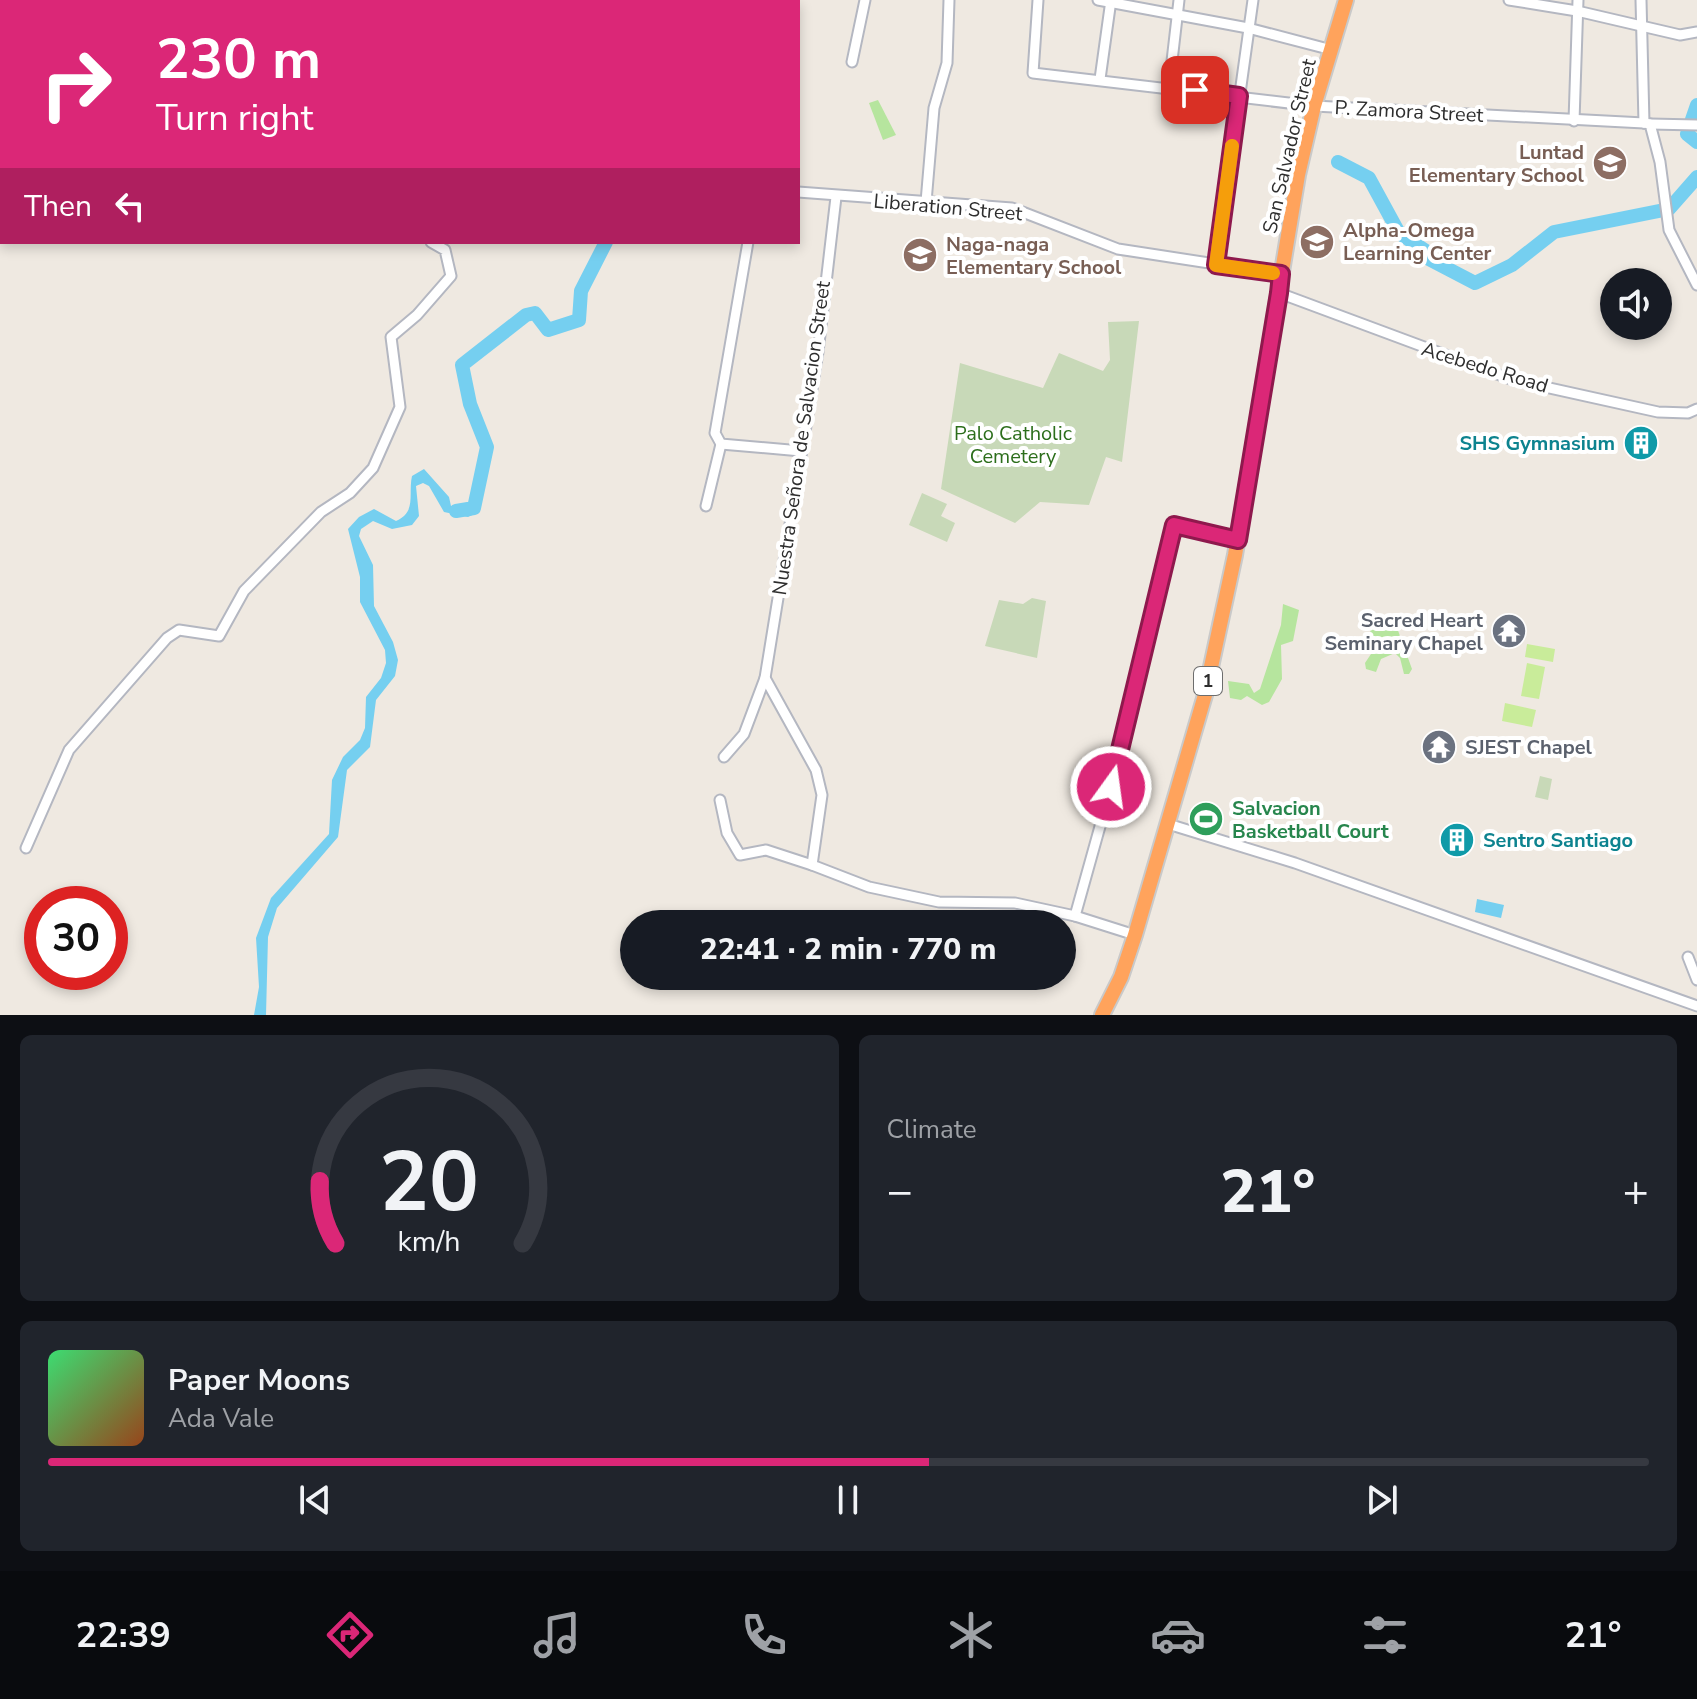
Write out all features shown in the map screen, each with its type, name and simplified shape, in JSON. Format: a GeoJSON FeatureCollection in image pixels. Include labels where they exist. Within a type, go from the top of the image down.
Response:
{"type":"FeatureCollection","features":[{"type":"Feature","properties":{"kind":"highway","name":"San Salvador Street"},"geometry":{"type":"LineString","coordinates":[[1102,1015],[1121,977],[1135,935],[1205,695],[1238,540],[1281,274],[1314,106],[1346,0]]}},
{"type":"Feature","properties":{"kind":"highway","name":"San Salvador Street"},"geometry":{"type":"LineString","coordinates":[[1339,31],[1349,19],[1356,0]]}},
{"type":"Feature","properties":{"kind":"street"},"geometry":{"type":"LineString","coordinates":[[852,62],[865,0]]}},
{"type":"Feature","properties":{"kind":"street"},"geometry":{"type":"LineString","coordinates":[[926,202],[934,108],[947,63],[949,0]]}},
{"type":"Feature","properties":{"kind":"street","name":"P. Zamora Street"},"geometry":{"type":"LineString","coordinates":[[1038,0],[1033,73],[1314,106],[1697,125]]}},
{"type":"Feature","properties":{"kind":"street"},"geometry":{"type":"LineString","coordinates":[[1098,0],[1248,28],[1332,50]]}},
{"type":"Feature","properties":{"kind":"street"},"geometry":{"type":"LineString","coordinates":[[1169,87],[1179,0]]}},
{"type":"Feature","properties":{"kind":"street"},"geometry":{"type":"LineString","coordinates":[[1216,265],[1253,0]]}},
{"type":"Feature","properties":{"kind":"street"},"geometry":{"type":"LineString","coordinates":[[1509,0],[1578,5],[1642,27],[1680,35],[1697,32]]}},
{"type":"Feature","properties":{"kind":"street"},"geometry":{"type":"LineString","coordinates":[[1641,0],[1647,124],[1660,162],[1669,230],[1697,285]]}},
{"type":"Feature","properties":{"kind":"street"},"geometry":{"type":"LineString","coordinates":[[1100,79],[1111,1]]}},
{"type":"Feature","properties":{"kind":"street"},"geometry":{"type":"LineString","coordinates":[[1574,121],[1578,5]]}},
{"type":"Feature","properties":{"kind":"street","name":"Liberation Street"},"geometry":{"type":"LineString","coordinates":[[800,192],[1012,208],[1118,249],[1281,274]]}},
{"type":"Feature","properties":{"kind":"street","name":"Nuestra Señora de Salvacion Street"},"geometry":{"type":"LineString","coordinates":[[724,757],[744,734],[765,678],[818,352],[836,197]]}},
{"type":"Feature","properties":{"kind":"street"},"geometry":{"type":"LineString","coordinates":[[26,848],[69,750],[167,638],[179,630],[219,636],[244,591],[321,512],[350,493],[373,468],[400,407],[391,337],[417,315],[451,276],[445,250],[434,244]]}},
{"type":"Feature","properties":{"kind":"street"},"geometry":{"type":"LineString","coordinates":[[706,506],[721,444],[715,433],[748,244]]}},
{"type":"Feature","properties":{"kind":"street","name":"Acebedo Road"},"geometry":{"type":"LineString","coordinates":[[1279,293],[1513,380],[1658,412],[1688,413],[1697,409]]}},
{"type":"Feature","properties":{"kind":"street"},"geometry":{"type":"LineString","coordinates":[[721,444],[801,451]]}},
{"type":"Feature","properties":{"kind":"street"},"geometry":{"type":"LineString","coordinates":[[1076,912],[1115,771],[1174,525],[1238,540]]}},
{"type":"Feature","properties":{"kind":"street"},"geometry":{"type":"LineString","coordinates":[[765,678],[816,770],[822,795],[812,865]]}},
{"type":"Feature","properties":{"kind":"street"},"geometry":{"type":"LineString","coordinates":[[720,800],[727,833],[740,855],[766,850],[869,887],[939,902],[1015,903],[1047,910]]}},
{"type":"Feature","properties":{"kind":"street"},"geometry":{"type":"LineString","coordinates":[[1168,824],[1295,863],[1697,1006]]}},
{"type":"Feature","properties":{"kind":"street"},"geometry":{"type":"LineString","coordinates":[[1076,916],[1135,935]]}},
{"type":"Feature","properties":{"kind":"street"},"geometry":{"type":"LineString","coordinates":[[1688,957],[1697,980]]}},
{"type":"Feature","properties":{"kind":"green space"},"geometry":{"type":"Polygon","coordinates":[[[878,100],[896,135],[883,140],[869,103],[878,100]]]}},
{"type":"Feature","properties":{"kind":"green space","name":"Palo Catholic Cemetery"},"geometry":{"type":"Polygon","coordinates":[[[1139,321],[1122,462],[1106,457],[1089,505],[1040,502],[1015,523],[941,489],[960,363],[1043,388],[1059,353],[1103,371],[1110,360],[1108,322],[1139,321]]]}},
{"type":"Feature","properties":{"kind":"green space"},"geometry":{"type":"Polygon","coordinates":[[[922,493],[947,504],[941,516],[955,523],[947,542],[909,525],[922,493]]]}},
{"type":"Feature","properties":{"kind":"green space"},"geometry":{"type":"Polygon","coordinates":[[[1032,598],[1046,601],[1037,658],[985,646],[999,600],[1023,604],[1032,598]]]}},
{"type":"Feature","properties":{"kind":"green space"},"geometry":{"type":"Polygon","coordinates":[[[1283,604],[1299,610],[1293,641],[1281,645],[1282,679],[1269,702],[1262,705],[1247,696],[1241,700],[1230,698],[1228,681],[1249,684],[1254,693],[1260,689],[1281,625],[1283,604]]]}},
{"type":"Feature","properties":{"kind":"green space"},"geometry":{"type":"Polygon","coordinates":[[[1379,621],[1396,625],[1412,669],[1409,674],[1404,674],[1400,658],[1395,653],[1381,659],[1376,672],[1366,669],[1365,663],[1373,651],[1375,639],[1370,631],[1379,621]]]}},
{"type":"Feature","properties":{"kind":"green space"},"geometry":{"type":"Polygon","coordinates":[[[1527,644],[1555,649],[1553,662],[1525,657],[1527,644]]]}},
{"type":"Feature","properties":{"kind":"green space"},"geometry":{"type":"Polygon","coordinates":[[[1527,663],[1545,667],[1539,699],[1521,696],[1527,663]]]}},
{"type":"Feature","properties":{"kind":"green space"},"geometry":{"type":"Polygon","coordinates":[[[1505,703],[1536,710],[1532,727],[1502,721],[1505,703]]]}},
{"type":"Feature","properties":{"kind":"green space"},"geometry":{"type":"Polygon","coordinates":[[[1540,776],[1552,779],[1548,800],[1535,797],[1540,776]]]}},
{"type":"Feature","properties":{"kind":"water"},"geometry":{"type":"Polygon","coordinates":[[[424,469],[449,497],[451,506],[472,503],[477,513],[468,517],[444,512],[429,486],[423,483],[416,486],[419,516],[412,525],[392,529],[373,521],[361,529],[359,536],[373,565],[374,606],[393,642],[398,660],[395,676],[376,700],[370,747],[347,770],[338,837],[277,908],[268,937],[266,1015],[254,1015],[259,987],[256,938],[271,898],[329,834],[332,780],[343,757],[360,740],[365,728],[366,697],[381,678],[386,663],[385,650],[360,602],[360,577],[348,529],[359,517],[374,509],[396,521],[403,517],[409,508],[412,476],[424,469]]]}},
{"type":"Feature","properties":{"kind":"water"},"geometry":{"type":"Polygon","coordinates":[[[1477,899],[1504,905],[1501,918],[1475,912],[1477,899]]]}},
{"type":"Feature","properties":{"kind":"waterway"},"geometry":{"type":"LineString","coordinates":[[1697,105],[1687,134],[1697,142]]}},
{"type":"Feature","properties":{"kind":"waterway"},"geometry":{"type":"LineString","coordinates":[[1338,162],[1369,178],[1399,233],[1426,251],[1429,259],[1475,283],[1512,265],[1554,232],[1669,209],[1697,177]]}},
{"type":"Feature","properties":{"kind":"waterway"},"geometry":{"type":"LineString","coordinates":[[456,511],[474,508],[487,447],[470,404],[462,365],[526,315],[535,313],[548,330],[579,320],[581,291],[605,244]]}},
{"type":"Feature","properties":{"kind":"slow traffic"},"geometry":{"type":"LineString","coordinates":[[1232,146],[1216,265],[1273,273]]}},
{"type":"Feature","properties":{"kind":"place","name":"Luntad Elementary School"},"geometry":{"type":"Point","coordinates":[1610,163]}},
{"type":"Feature","properties":{"kind":"place","name":"Alpha-Omega Learning Center"},"geometry":{"type":"Point","coordinates":[1317,242]}},
{"type":"Feature","properties":{"kind":"place","name":"Naga-naga Elementary School"},"geometry":{"type":"Point","coordinates":[920,255]}},
{"type":"Feature","properties":{"kind":"place","name":"SHS Gymnasium"},"geometry":{"type":"Point","coordinates":[1641,443]}},
{"type":"Feature","properties":{"kind":"place","name":"Sacred Heart Seminary Chapel"},"geometry":{"type":"Point","coordinates":[1509,631]}},
{"type":"Feature","properties":{"kind":"place","name":"SJEST Chapel"},"geometry":{"type":"Point","coordinates":[1439,747]}},
{"type":"Feature","properties":{"kind":"place","name":"Salvacion Basketball Court"},"geometry":{"type":"Point","coordinates":[1206,819]}},
{"type":"Feature","properties":{"kind":"place","name":"Sentro Santiago"},"geometry":{"type":"Point","coordinates":[1457,840]}},
{"type":"Feature","properties":{"kind":"route"},"geometry":{"type":"LineString","coordinates":[[1111,787],[1174,525],[1238,540],[1279,293],[1281,274],[1216,265],[1239,96],[1195,90]]}}]}
